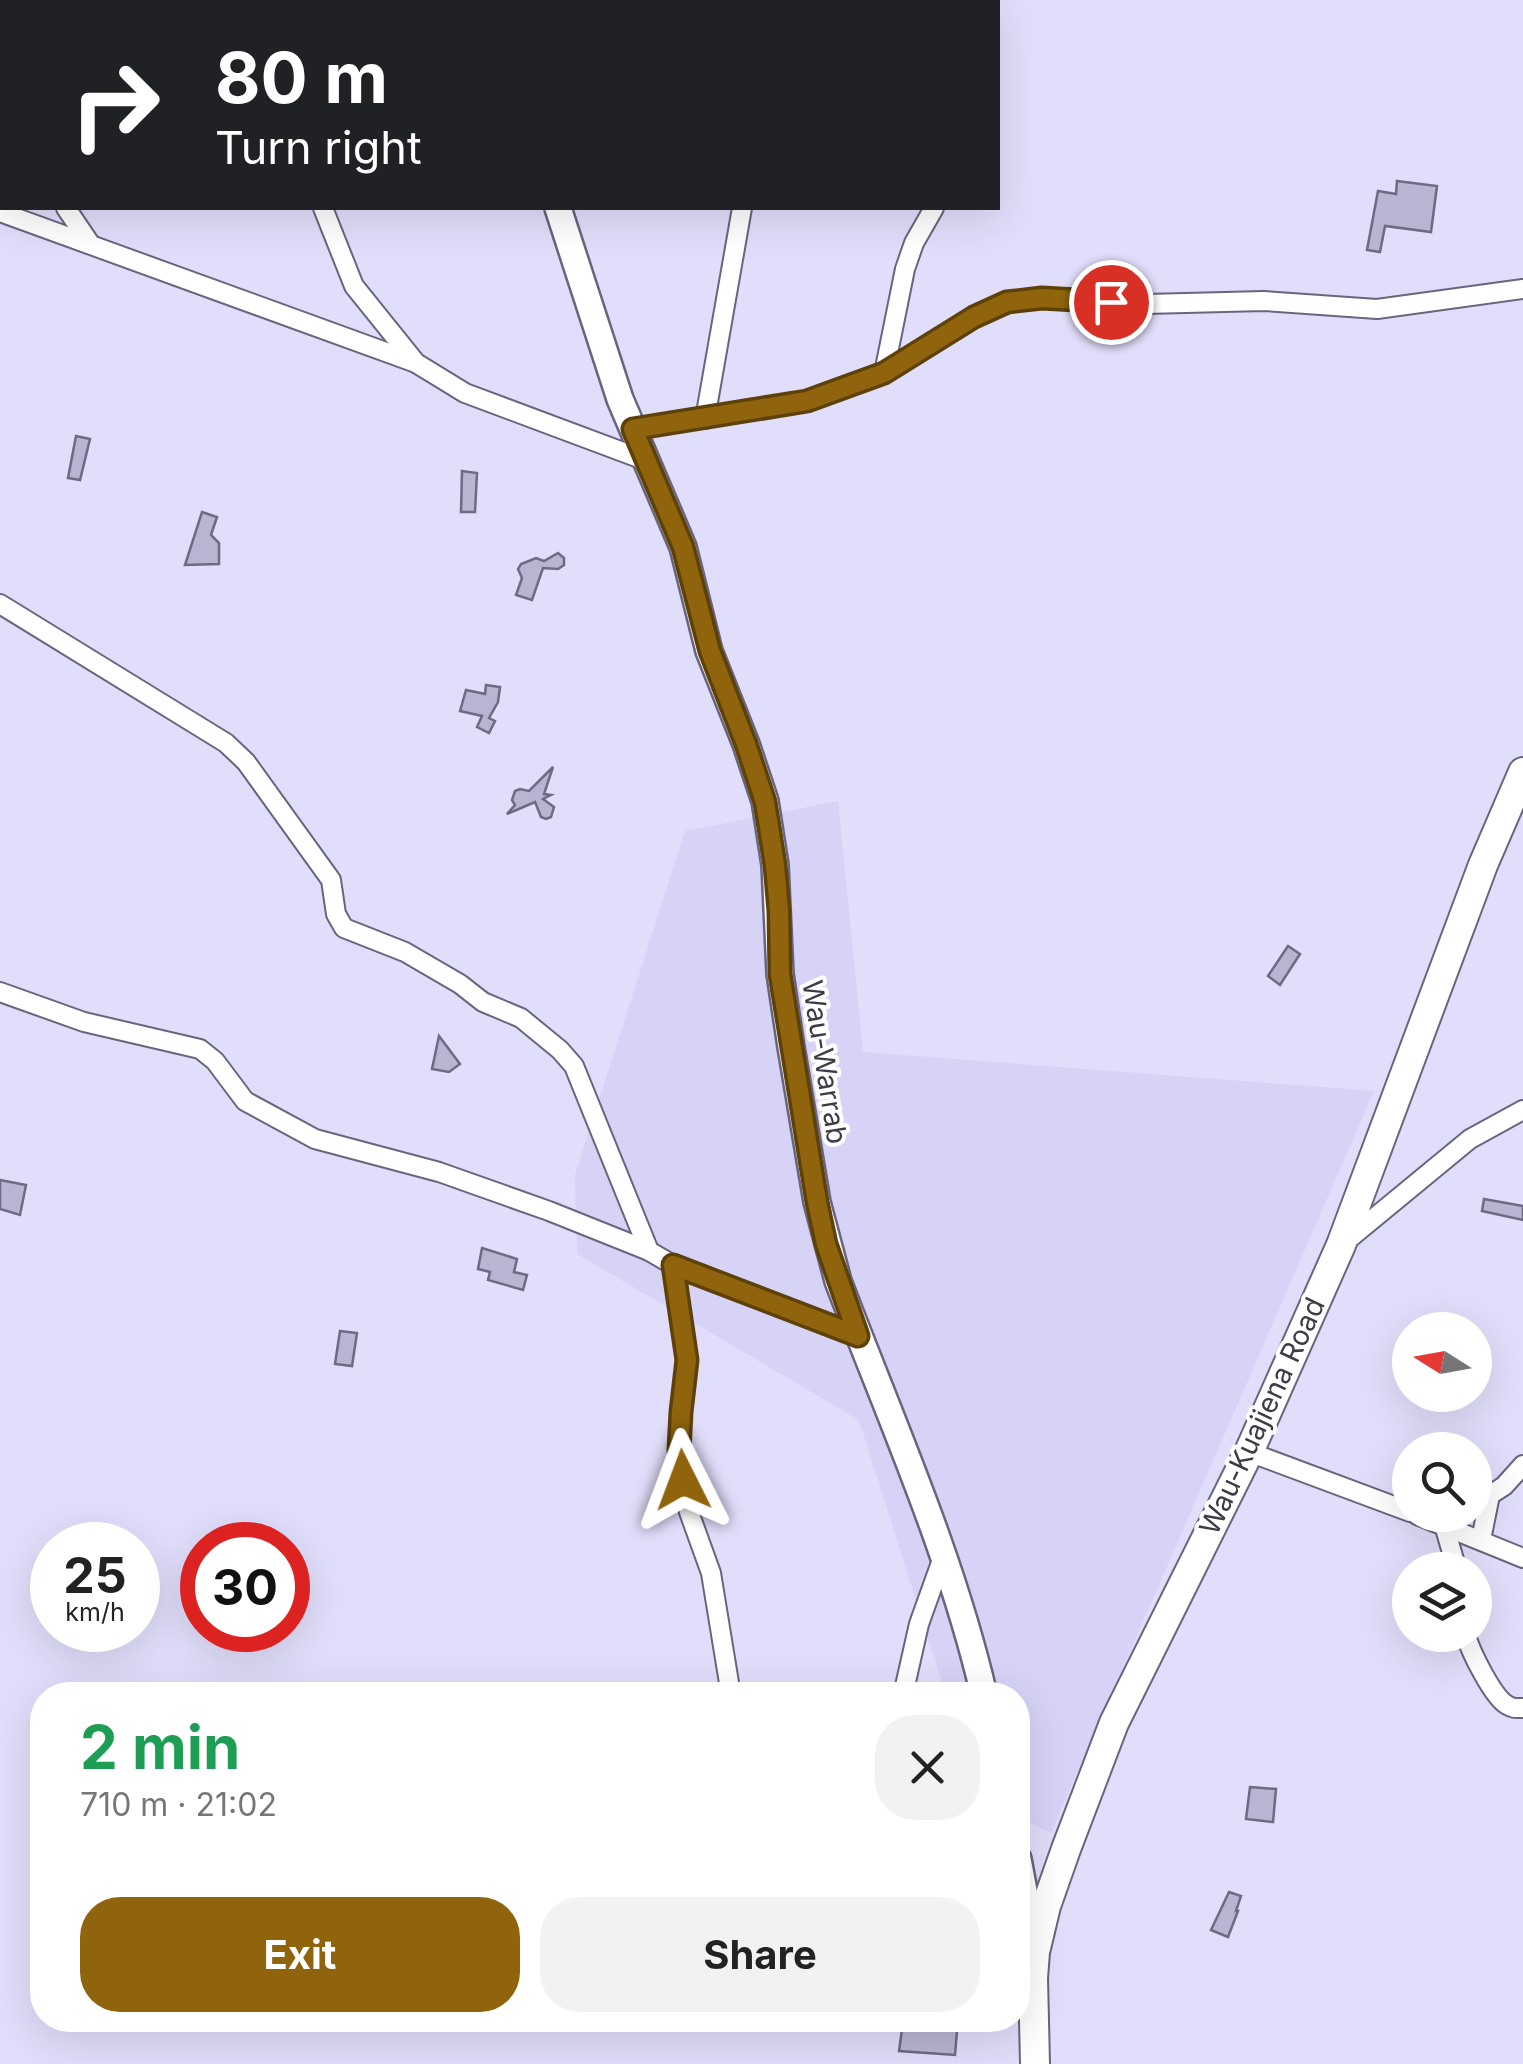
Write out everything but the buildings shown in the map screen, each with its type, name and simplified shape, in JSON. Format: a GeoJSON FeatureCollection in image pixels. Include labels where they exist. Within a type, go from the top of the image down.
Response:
{"type":"FeatureCollection","features":[{"type":"Feature","properties":{"kind":"main road","name":"Wau-Warrab"},"geometry":{"type":"LineString","coordinates":[[559,210],[602,349],[683,547],[710,651],[765,802],[775,865],[780,974],[826,1244],[943,1557],[981,1682]]}},
{"type":"Feature","properties":{"kind":"main road","name":"Wau-Kuajiena Road"},"geometry":{"type":"LineString","coordinates":[[1035,2064],[1035,1952],[1046,1906],[1114,1723],[1249,1452],[1340,1245],[1483,865],[1523,772]]}},
{"type":"Feature","properties":{"kind":"main road"},"geometry":{"type":"LineString","coordinates":[[1030,1961],[1033,1978]]}},
{"type":"Feature","properties":{"kind":"street"},"geometry":{"type":"LineString","coordinates":[[67,210],[89,242]]}},
{"type":"Feature","properties":{"kind":"street"},"geometry":{"type":"LineString","coordinates":[[324,210],[354,286],[416,363]]}},
{"type":"Feature","properties":{"kind":"street"},"geometry":{"type":"LineString","coordinates":[[705,419],[742,210]]}},
{"type":"Feature","properties":{"kind":"street"},"geometry":{"type":"LineString","coordinates":[[884,373],[905,269],[933,210]]}},
{"type":"Feature","properties":{"kind":"street"},"geometry":{"type":"LineString","coordinates":[[0,212],[416,363],[465,393],[647,461]]}},
{"type":"Feature","properties":{"kind":"street"},"geometry":{"type":"LineString","coordinates":[[633,429],[807,401],[884,373],[974,317],[1007,302],[1042,298],[1146,304],[1264,301],[1377,309],[1520,292]]}},
{"type":"Feature","properties":{"kind":"street"},"geometry":{"type":"LineString","coordinates":[[0,604],[236,752],[331,880],[336,914],[344,928],[404,952],[483,1002],[521,1018],[560,1050],[574,1066],[650,1251]]}},
{"type":"Feature","properties":{"kind":"street"},"geometry":{"type":"LineString","coordinates":[[0,992],[84,1022],[200,1050],[215,1060],[246,1101],[315,1139],[440,1172],[549,1210],[650,1251],[673,1265],[858,1336]]}},
{"type":"Feature","properties":{"kind":"street"},"geometry":{"type":"LineString","coordinates":[[1340,1245],[1470,1139],[1523,1110]]}},
{"type":"Feature","properties":{"kind":"street"},"geometry":{"type":"LineString","coordinates":[[673,1265],[687,1360],[679,1450],[683,1480],[689,1512],[711,1573],[729,1682]]}},
{"type":"Feature","properties":{"kind":"street"},"geometry":{"type":"LineString","coordinates":[[1249,1452],[1392,1505]]}},
{"type":"Feature","properties":{"kind":"street"},"geometry":{"type":"LineString","coordinates":[[1480,1540],[1490,1495],[1523,1466]]}},
{"type":"Feature","properties":{"kind":"street"},"geometry":{"type":"LineString","coordinates":[[1461,1532],[1523,1558]]}},
{"type":"Feature","properties":{"kind":"street"},"geometry":{"type":"LineString","coordinates":[[906,1682],[919,1624],[943,1557]]}},
{"type":"Feature","properties":{"kind":"street"},"geometry":{"type":"LineString","coordinates":[[1472,1652],[1503,1702],[1523,1708]]}},
{"type":"Feature","properties":{"kind":"shaded area"},"geometry":{"type":"Polygon","coordinates":[[[838,801],[863,1052],[1374,1091],[1051,1833],[1030,1822],[1030,1682],[942,1682],[859,1420],[577,1254],[575,1175],[685,831],[838,801]]]}},
{"type":"Feature","properties":{"kind":"route"},"geometry":{"type":"LineString","coordinates":[[683,1480],[679,1450],[687,1360],[673,1265],[858,1336],[826,1244],[817,1202],[780,974],[775,865],[765,802],[710,651],[683,547],[633,429],[807,401],[884,373],[974,317],[1007,302],[1042,298],[1111,302]]}}]}
